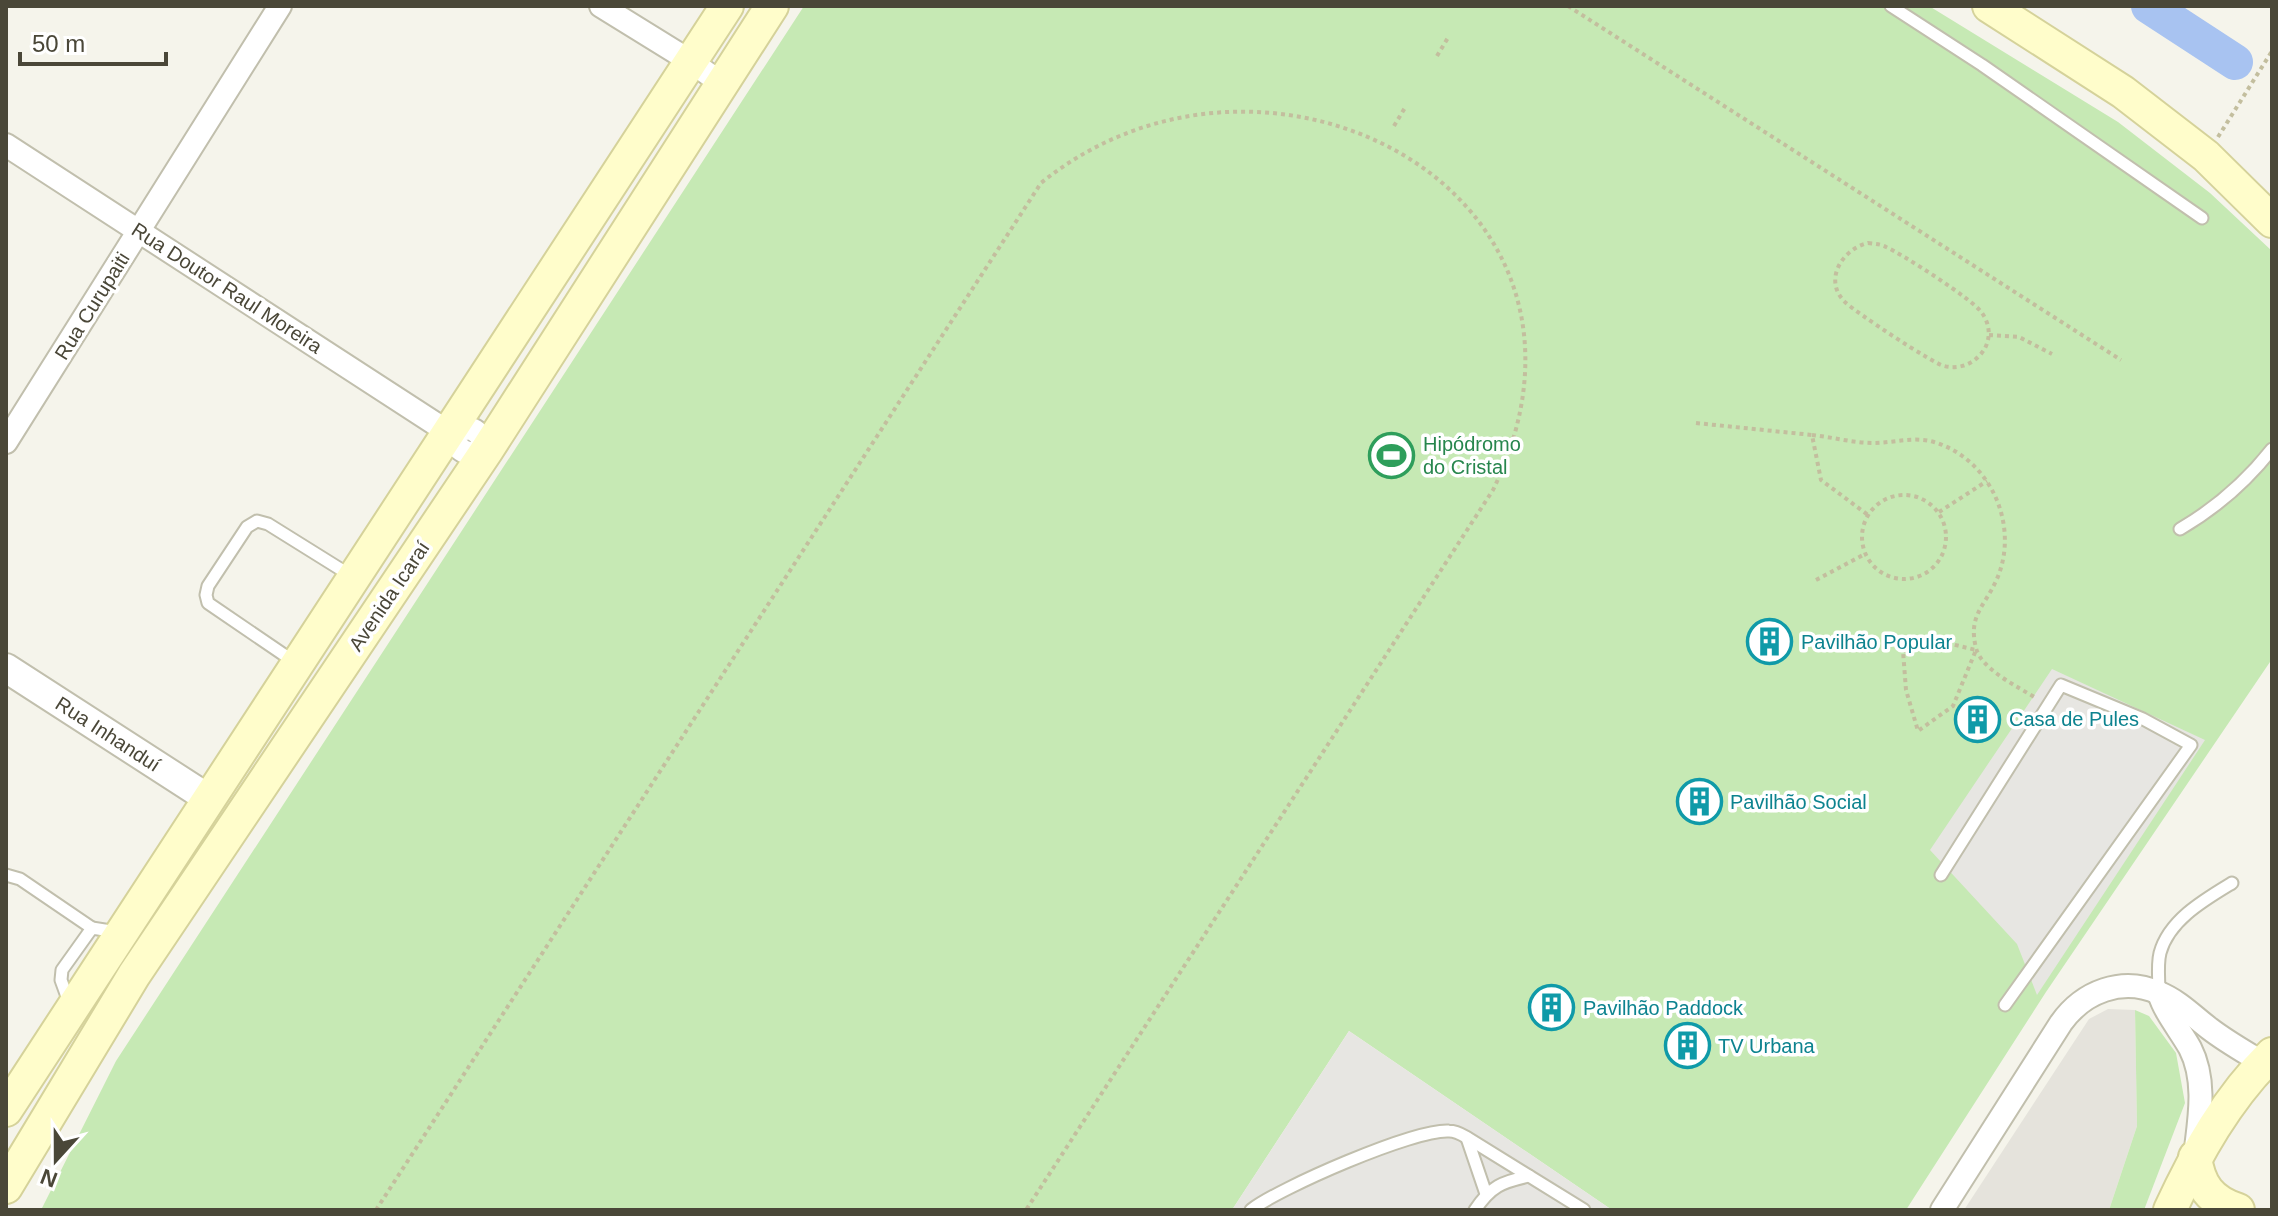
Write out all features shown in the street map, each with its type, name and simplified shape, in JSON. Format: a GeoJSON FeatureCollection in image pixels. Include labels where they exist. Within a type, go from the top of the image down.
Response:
{"type":"FeatureCollection","features":[{"type":"Feature","properties":{"kind":"main road","name":"Avenida Icaraí"},"geometry":{"type":"LineString","coordinates":[[6,1110],[72,1009],[107,931],[209,799],[727,6]]}},
{"type":"Feature","properties":{"kind":"main road","name":"Avenida Icaraí"},"geometry":{"type":"LineString","coordinates":[[6,1187],[134,975],[487,450],[772,6]]}},
{"type":"Feature","properties":{"kind":"main road"},"geometry":{"type":"LineString","coordinates":[[1989,6],[2123,92],[2206,156],[2272,221]]}},
{"type":"Feature","properties":{"kind":"main road"},"geometry":{"type":"LineString","coordinates":[[209,799],[222,821],[227,838]]}},
{"type":"Feature","properties":{"kind":"main road"},"geometry":{"type":"LineString","coordinates":[[2170,1210],[2195,1157],[2228,1106],[2269,1061]]}},
{"type":"Feature","properties":{"kind":"main road"},"geometry":{"type":"LineString","coordinates":[[2195,1157],[2199,1180],[2204,1188],[2238,1210]]}},
{"type":"Feature","properties":{"kind":"street","name":"Rua Curupaiti"},"geometry":{"type":"LineString","coordinates":[[6,442],[280,6]]}},
{"type":"Feature","properties":{"kind":"street"},"geometry":{"type":"LineString","coordinates":[[601,6],[721,83]]}},
{"type":"Feature","properties":{"kind":"street","name":"Rua Doutor Raul Moreira"},"geometry":{"type":"LineString","coordinates":[[6,145],[448,432],[456,447],[474,455],[487,450]]}},
{"type":"Feature","properties":{"kind":"street","name":"Rua Inhanduí"},"geometry":{"type":"LineString","coordinates":[[6,668],[209,799]]}},
{"type":"Feature","properties":{"kind":"street"},"geometry":{"type":"LineString","coordinates":[[1942,1210],[2072,1007],[2089,995],[2108,988],[2133,986],[2159,992],[2236,1047],[2269,1061]]}},
{"type":"Feature","properties":{"kind":"street"},"geometry":{"type":"LineString","coordinates":[[2159,992],[2163,1006],[2192,1053],[2202,1104],[2195,1157]]}},
{"type":"Feature","properties":{"kind":"lane"},"geometry":{"type":"LineString","coordinates":[[1891,6],[1982,65],[2202,218]]}},
{"type":"Feature","properties":{"kind":"lane"},"geometry":{"type":"LineString","coordinates":[[2206,156],[2259,189]]}},
{"type":"Feature","properties":{"kind":"lane"},"geometry":{"type":"LineString","coordinates":[[2180,529],[2204,515],[2249,477],[2272,449]]}},
{"type":"Feature","properties":{"kind":"lane"},"geometry":{"type":"LineString","coordinates":[[297,664],[208,603],[208,586],[247,527],[257,521],[268,524],[354,577]]}},
{"type":"Feature","properties":{"kind":"lane"},"geometry":{"type":"LineString","coordinates":[[1941,875],[2061,685],[2143,719],[2191,745],[2005,1005]]}},
{"type":"Feature","properties":{"kind":"lane"},"geometry":{"type":"LineString","coordinates":[[6,875],[20,879],[107,931]]}},
{"type":"Feature","properties":{"kind":"lane"},"geometry":{"type":"LineString","coordinates":[[2159,992],[2160,954],[2171,931],[2200,903],[2232,883]]}},
{"type":"Feature","properties":{"kind":"lane"},"geometry":{"type":"LineString","coordinates":[[1251,1210],[1301,1182],[1406,1140],[1447,1130],[1466,1137],[1584,1210]]}},
{"type":"Feature","properties":{"kind":"lane"},"geometry":{"type":"LineString","coordinates":[[1466,1137],[1486,1194]]}},
{"type":"Feature","properties":{"kind":"lane"},"geometry":{"type":"LineString","coordinates":[[1475,1210],[1486,1194],[1503,1182],[1529,1176]]}},
{"type":"Feature","properties":{"kind":"path"},"geometry":{"type":"LineString","coordinates":[[1568,6],[2121,360]]}},
{"type":"Feature","properties":{"kind":"path"},"geometry":{"type":"LineString","coordinates":[[1437,56],[1449,36]]}},
{"type":"Feature","properties":{"kind":"path"},"geometry":{"type":"LineString","coordinates":[[2206,156],[2272,51]]}},
{"type":"Feature","properties":{"kind":"path"},"geometry":{"type":"LineString","coordinates":[[1405,134],[1394,126],[1406,106]]}},
{"type":"Feature","properties":{"kind":"path"},"geometry":{"type":"LineString","coordinates":[[376,1210],[1024,205],[1060,163]]}},
{"type":"Feature","properties":{"kind":"path"},"geometry":{"type":"LineString","coordinates":[[1868,243],[1888,247],[1979,307],[1988,325],[1989,335],[1975,361],[1956,367],[1937,364],[1846,303],[1837,286],[1838,266],[1850,250],[1858,246],[1868,243]]}},
{"type":"Feature","properties":{"kind":"path"},"geometry":{"type":"LineString","coordinates":[[1026,1210],[1493,490],[1515,439],[1525,385],[1524,329],[1508,262]]}},
{"type":"Feature","properties":{"kind":"path"},"geometry":{"type":"LineString","coordinates":[[1989,335],[2019,337],[2052,354]]}},
{"type":"Feature","properties":{"kind":"path"},"geometry":{"type":"LineString","coordinates":[[1696,423],[1874,443],[1900,439],[1933,442],[1967,457],[1988,481],[2003,512],[2006,548],[1997,580],[1974,616],[1976,650],[1953,706],[1918,731],[1906,690],[1903,651],[1947,643],[1976,650],[1993,671],[2048,706]]}},
{"type":"Feature","properties":{"kind":"path"},"geometry":{"type":"LineString","coordinates":[[1812,435],[1821,480],[1868,515]]}},
{"type":"Feature","properties":{"kind":"path"},"geometry":{"type":"LineString","coordinates":[[1939,512],[1988,481]]}},
{"type":"Feature","properties":{"kind":"path"},"geometry":{"type":"LineString","coordinates":[[1897,495],[1920,498],[1939,512],[1945,525],[1943,553],[1936,565],[1925,573],[1912,578],[1884,574],[1865,554],[1862,541],[1868,515],[1885,499],[1897,495]]}},
{"type":"Feature","properties":{"kind":"path"},"geometry":{"type":"LineString","coordinates":[[1816,580],[1865,554]]}},
{"type":"Feature","properties":{"kind":"shaded area"},"geometry":{"type":"Polygon","coordinates":[[[2052,669],[2205,740],[2037,995],[2017,944],[1930,850],[2052,669]]]}},
{"type":"Feature","properties":{"kind":"shaded area"},"geometry":{"type":"Polygon","coordinates":[[[2108,1009],[2135,1010],[2137,1126],[2109,1210],[1964,1210],[2089,1019],[2108,1009]]]}},
{"type":"Feature","properties":{"kind":"shaded area"},"geometry":{"type":"Polygon","coordinates":[[[1349,1031],[1612,1210],[1232,1210],[1349,1031]]]}},
{"type":"Feature","properties":{"kind":"green space","name":"Hipódromo do Cristal"},"geometry":{"type":"Polygon","coordinates":[[[804,6],[1929,6],[2118,122],[2210,193],[2272,251],[2272,659],[2046,992],[1906,1210],[1612,1210],[1349,1031],[1232,1210],[41,1210],[116,1061],[804,6]]]}},
{"type":"Feature","properties":{"kind":"green space"},"geometry":{"type":"Polygon","coordinates":[[[2135,1010],[2149,1016],[2176,1053],[2185,1103],[2144,1210],[2109,1210],[2137,1126],[2135,1010]]]}},
{"type":"Feature","properties":{"kind":"waterway"},"geometry":{"type":"LineString","coordinates":[[2149,6],[2235,62]]}},
{"type":"Feature","properties":{"kind":"place","name":"Hipódromo do Cristal"},"geometry":{"type":"Point","coordinates":[1392,455]}},
{"type":"Feature","properties":{"kind":"place","name":"Pavilhão Popular"},"geometry":{"type":"Point","coordinates":[1770,642]}},
{"type":"Feature","properties":{"kind":"place","name":"Casa de Pules"},"geometry":{"type":"Point","coordinates":[1978,719]}},
{"type":"Feature","properties":{"kind":"place","name":"Pavilhão Social"},"geometry":{"type":"Point","coordinates":[1699,802]}},
{"type":"Feature","properties":{"kind":"place","name":"Pavilhão Paddock"},"geometry":{"type":"Point","coordinates":[1552,1008]}},
{"type":"Feature","properties":{"kind":"place","name":"TV Urbana"},"geometry":{"type":"Point","coordinates":[1687,1046]}}]}
